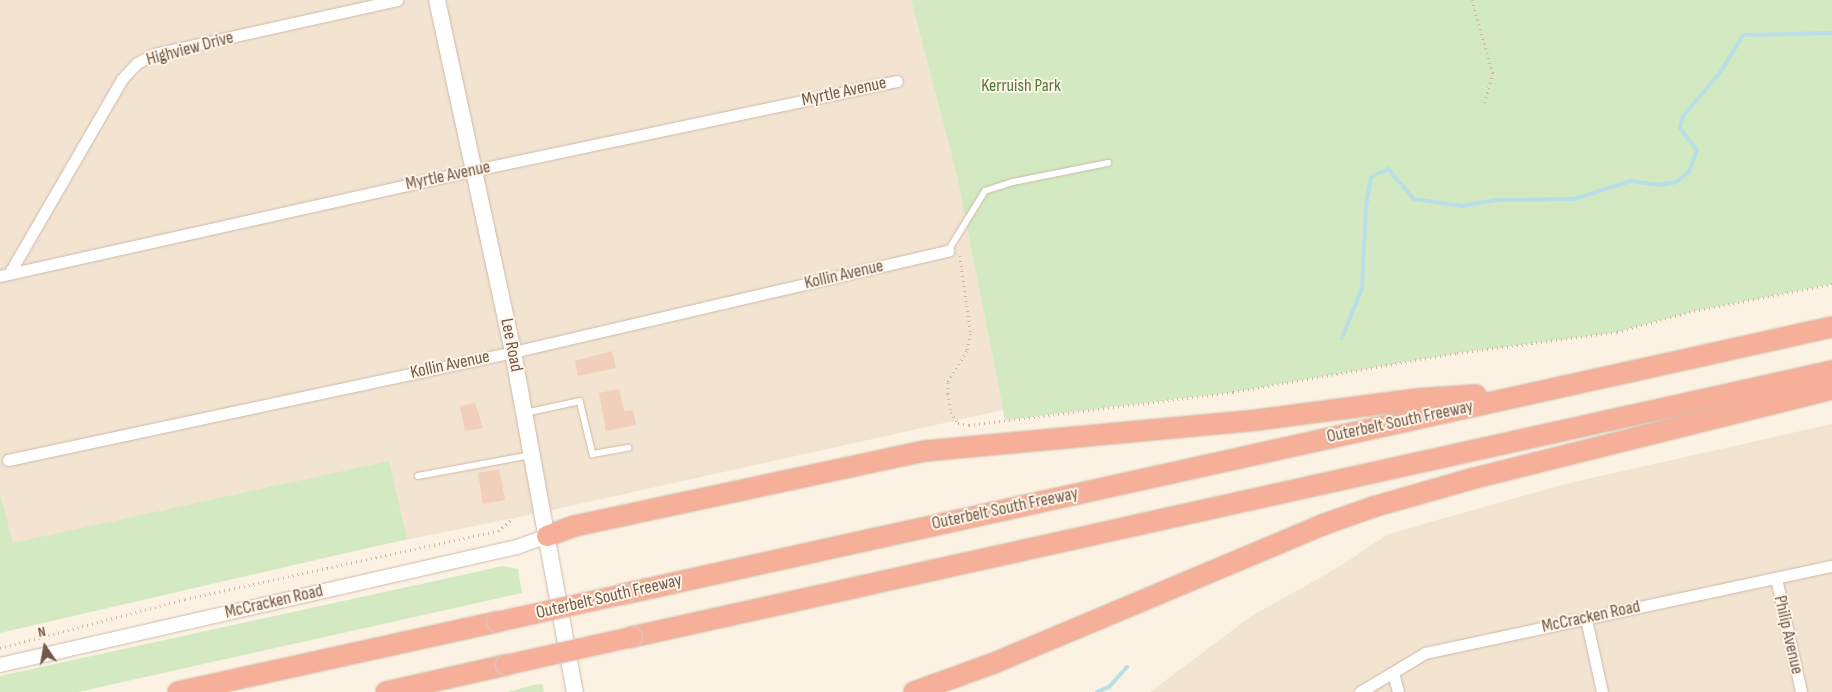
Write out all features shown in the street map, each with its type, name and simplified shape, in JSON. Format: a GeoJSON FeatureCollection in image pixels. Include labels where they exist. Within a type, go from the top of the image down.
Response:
{"type":"FeatureCollection","features":[{"type":"Feature","properties":{"kind":"highway","name":"Outerbelt South Freeway"},"geometry":{"type":"LineString","coordinates":[[178,692],[1832,327]]}},
{"type":"Feature","properties":{"kind":"highway"},"geometry":{"type":"LineString","coordinates":[[386,692],[1832,371]]}},
{"type":"Feature","properties":{"kind":"highway"},"geometry":{"type":"LineString","coordinates":[[914,692],[994,663],[1322,525],[1373,507],[1475,478],[1832,389]]}},
{"type":"Feature","properties":{"kind":"highway"},"geometry":{"type":"LineString","coordinates":[[547,536],[594,522],[941,448],[1285,417],[1416,399],[1540,391]]}},
{"type":"Feature","properties":{"kind":"main road","name":"Lee Road"},"geometry":{"type":"LineString","coordinates":[[437,0],[475,170],[525,412],[575,692]]}},
{"type":"Feature","properties":{"kind":"street","name":"Highview Drive"},"geometry":{"type":"LineString","coordinates":[[5,275],[122,80],[137,63],[154,54],[397,0]]}},
{"type":"Feature","properties":{"kind":"street","name":"Myrtle Avenue"},"geometry":{"type":"LineString","coordinates":[[5,275],[475,170],[897,81]]}},
{"type":"Feature","properties":{"kind":"street","name":"Kollin Avenue"},"geometry":{"type":"LineString","coordinates":[[8,460],[513,352],[948,251]]}},
{"type":"Feature","properties":{"kind":"street","name":"McCracken Road"},"geometry":{"type":"LineString","coordinates":[[0,665],[517,547],[547,536]]}},
{"type":"Feature","properties":{"kind":"street","name":"McCracken Road"},"geometry":{"type":"LineString","coordinates":[[1360,692],[1424,653],[1832,566]]}},
{"type":"Feature","properties":{"kind":"street","name":"Philip Avenue"},"geometry":{"type":"LineString","coordinates":[[1776,578],[1801,692]]}},
{"type":"Feature","properties":{"kind":"street"},"geometry":{"type":"LineString","coordinates":[[1586,619],[1602,692]]}},
{"type":"Feature","properties":{"kind":"street"},"geometry":{"type":"LineString","coordinates":[[1394,673],[1398,692]]}},
{"type":"Feature","properties":{"kind":"lane"},"geometry":{"type":"LineString","coordinates":[[948,251],[985,191],[1013,182],[1108,163]]}},
{"type":"Feature","properties":{"kind":"lane"},"geometry":{"type":"LineString","coordinates":[[525,412],[580,401],[593,454],[628,448]]}},
{"type":"Feature","properties":{"kind":"lane"},"geometry":{"type":"LineString","coordinates":[[418,476],[533,455]]}},
{"type":"Feature","properties":{"kind":"path"},"geometry":{"type":"LineString","coordinates":[[1472,0],[1483,46],[1494,73],[1485,103]]}},
{"type":"Feature","properties":{"kind":"path"},"geometry":{"type":"LineString","coordinates":[[957,239],[971,334],[967,350],[948,383],[948,394],[951,412],[958,423],[969,425],[1233,392],[1457,353],[1617,332],[1694,311],[1832,284]]}},
{"type":"Feature","properties":{"kind":"path"},"geometry":{"type":"LineString","coordinates":[[0,648],[185,599],[498,530],[513,518]]}},
{"type":"Feature","properties":{"kind":"shaded area"},"geometry":{"type":"Polygon","coordinates":[[[0,0],[911,0],[957,176],[1003,410],[543,512],[29,617],[0,495],[0,0]]]}},
{"type":"Feature","properties":{"kind":"shaded area"},"geometry":{"type":"Polygon","coordinates":[[[1832,424],[1832,692],[1150,692],[1250,617],[1342,565],[1388,534],[1569,483],[1832,424]]]}},
{"type":"Feature","properties":{"kind":"green space","name":"Kerruish Park"},"geometry":{"type":"Polygon","coordinates":[[[911,0],[1832,0],[1832,284],[1694,311],[1617,332],[1457,353],[1233,392],[1005,420],[957,176],[911,0]]]}},
{"type":"Feature","properties":{"kind":"green space"},"geometry":{"type":"Polygon","coordinates":[[[389,461],[407,539],[0,633],[0,494],[13,543],[389,461]]]}},
{"type":"Feature","properties":{"kind":"green space"},"geometry":{"type":"Polygon","coordinates":[[[503,566],[518,569],[522,593],[78,692],[0,692],[0,676],[503,566]]]}},
{"type":"Feature","properties":{"kind":"green space"},"geometry":{"type":"Polygon","coordinates":[[[542,684],[544,692],[508,692],[533,685],[542,684]]]}},
{"type":"Feature","properties":{"kind":"building"},"geometry":{"type":"Polygon","coordinates":[[[612,351],[616,368],[578,376],[575,361],[612,351]]]}},
{"type":"Feature","properties":{"kind":"building"},"geometry":{"type":"Polygon","coordinates":[[[619,389],[624,411],[633,410],[636,425],[606,431],[599,393],[619,389]]]}},
{"type":"Feature","properties":{"kind":"building"},"geometry":{"type":"Polygon","coordinates":[[[475,403],[483,428],[465,431],[460,406],[475,403]]]}},
{"type":"Feature","properties":{"kind":"building"},"geometry":{"type":"Polygon","coordinates":[[[499,469],[505,500],[483,504],[478,473],[499,469]]]}},
{"type":"Feature","properties":{"kind":"waterway"},"geometry":{"type":"LineString","coordinates":[[1342,338],[1362,288],[1366,206],[1371,177],[1388,169],[1414,199],[1462,206],[1497,200],[1574,199],[1631,181],[1658,185],[1676,182],[1689,172],[1697,150],[1680,128],[1683,116],[1720,73],[1743,35],[1832,33]]}},
{"type":"Feature","properties":{"kind":"waterway"},"geometry":{"type":"LineString","coordinates":[[1097,692],[1109,687],[1127,667]]}}]}
